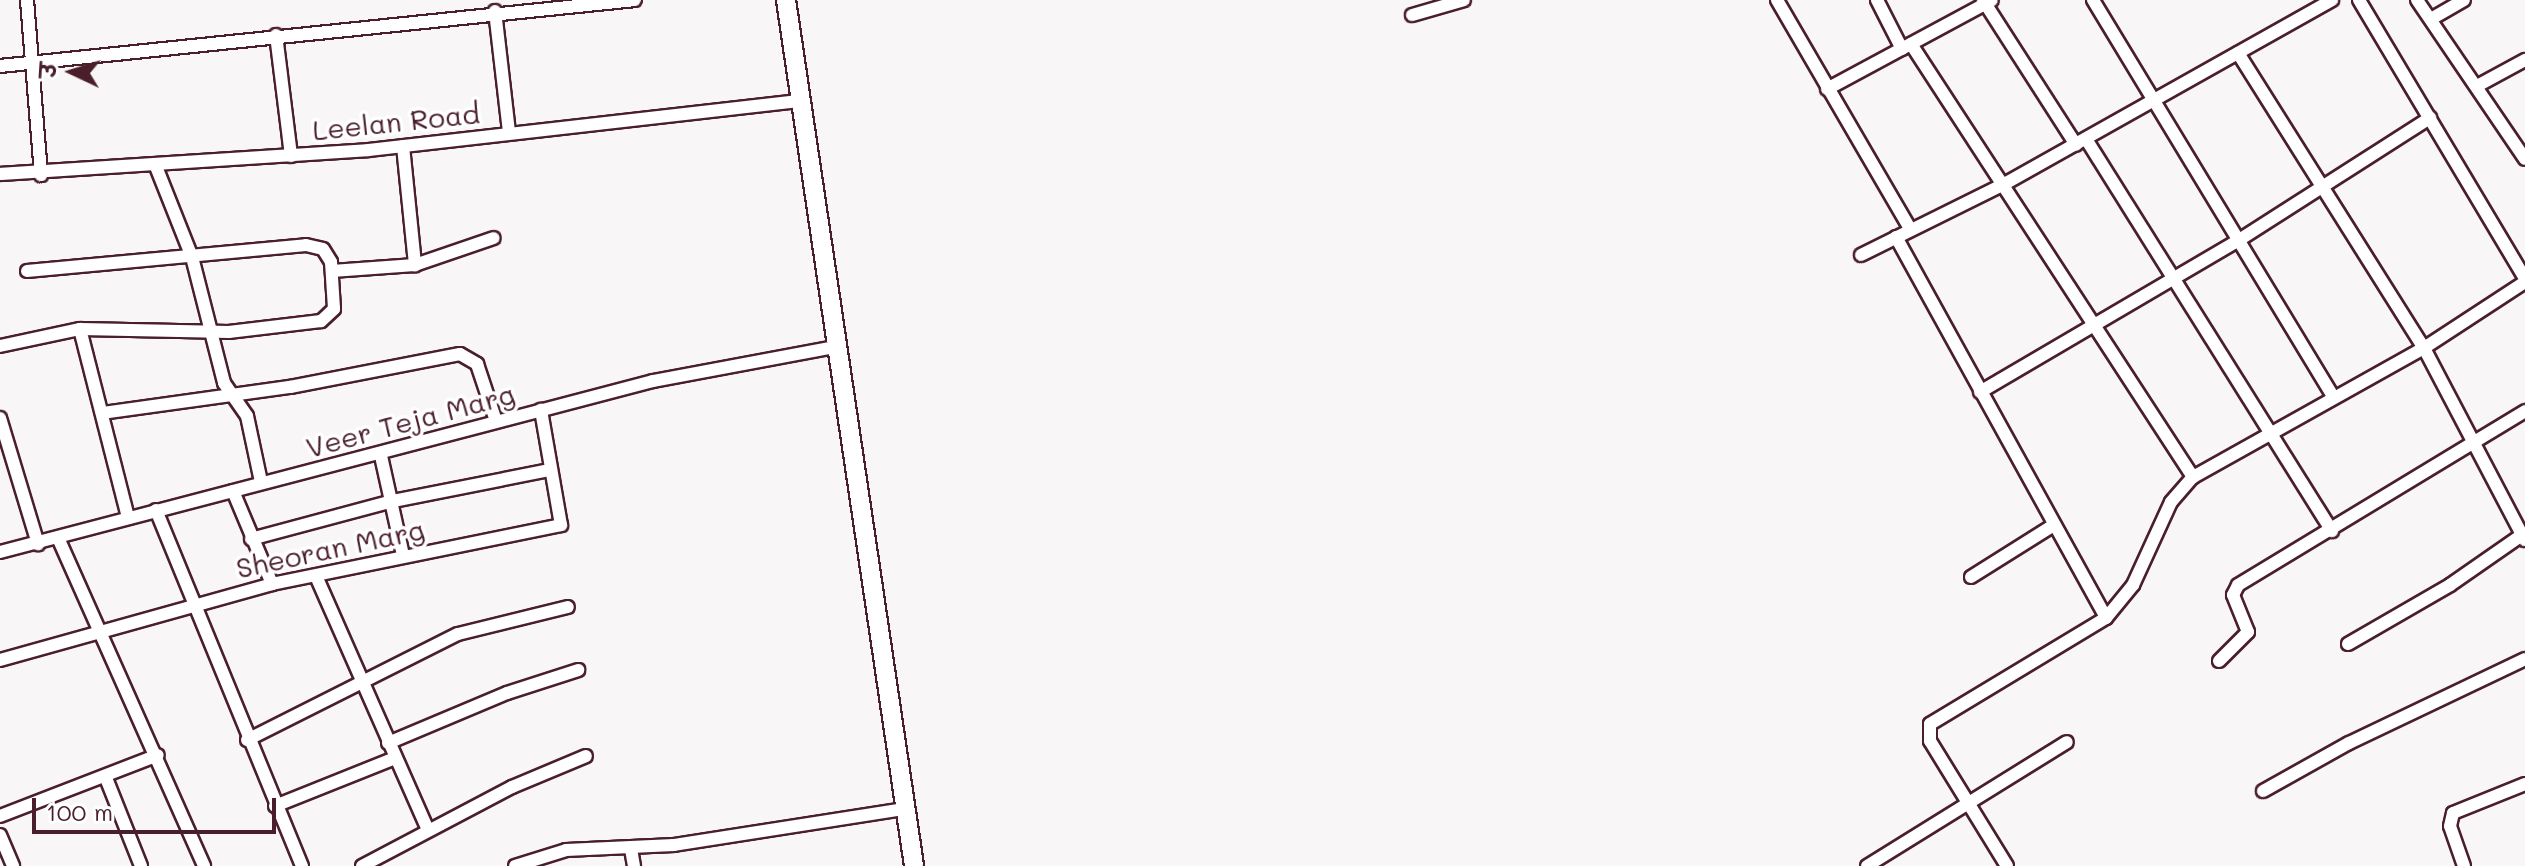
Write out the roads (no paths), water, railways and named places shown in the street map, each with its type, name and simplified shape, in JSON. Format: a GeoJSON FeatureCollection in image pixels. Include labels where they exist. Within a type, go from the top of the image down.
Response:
{"type":"FeatureCollection","features":[{"type":"Feature","properties":{"kind":"main road"},"geometry":{"type":"LineString","coordinates":[[786,0],[797,101],[914,866]]}},
{"type":"Feature","properties":{"kind":"street"},"geometry":{"type":"LineString","coordinates":[[27,0],[41,175]]}},
{"type":"Feature","properties":{"kind":"street"},"geometry":{"type":"LineString","coordinates":[[0,66],[34,65],[495,11],[635,0]]}},
{"type":"Feature","properties":{"kind":"street"},"geometry":{"type":"LineString","coordinates":[[1412,15],[1464,0]]}},
{"type":"Feature","properties":{"kind":"street"},"geometry":{"type":"LineString","coordinates":[[1777,0],[1911,230]]}},
{"type":"Feature","properties":{"kind":"street"},"geometry":{"type":"LineString","coordinates":[[1877,0],[2006,183],[2193,477]]}},
{"type":"Feature","properties":{"kind":"street"},"geometry":{"type":"LineString","coordinates":[[2093,0],[2333,397]]}},
{"type":"Feature","properties":{"kind":"street"},"geometry":{"type":"LineString","coordinates":[[1861,255],[2006,183],[2332,0]]}},
{"type":"Feature","properties":{"kind":"street"},"geometry":{"type":"LineString","coordinates":[[2007,866],[1930,741],[1930,724],[2106,618],[2133,585],[2171,502],[2193,477],[2424,348],[2525,280],[2359,0]]}},
{"type":"Feature","properties":{"kind":"street"},"geometry":{"type":"LineString","coordinates":[[2417,0],[2525,159]]}},
{"type":"Feature","properties":{"kind":"street"},"geometry":{"type":"LineString","coordinates":[[2431,19],[2464,0]]}},
{"type":"Feature","properties":{"kind":"street"},"geometry":{"type":"LineString","coordinates":[[1827,89],[1987,1],[2332,531]]}},
{"type":"Feature","properties":{"kind":"street"},"geometry":{"type":"LineString","coordinates":[[495,11],[509,132]]}},
{"type":"Feature","properties":{"kind":"street"},"geometry":{"type":"LineString","coordinates":[[276,35],[291,156]]}},
{"type":"Feature","properties":{"kind":"street"},"geometry":{"type":"LineString","coordinates":[[2238,53],[2424,348],[2522,530],[2450,585],[2348,644]]}},
{"type":"Feature","properties":{"kind":"street"},"geometry":{"type":"LineString","coordinates":[[2477,86],[2525,60]]}},
{"type":"Feature","properties":{"kind":"street","name":"Leelan Road"},"geometry":{"type":"LineString","coordinates":[[0,174],[41,175],[403,146],[797,101]]}},
{"type":"Feature","properties":{"kind":"street"},"geometry":{"type":"LineString","coordinates":[[1980,392],[2239,240],[2430,118]]}},
{"type":"Feature","properties":{"kind":"street"},"geometry":{"type":"LineString","coordinates":[[403,146],[415,265]]}},
{"type":"Feature","properties":{"kind":"street"},"geometry":{"type":"LineString","coordinates":[[155,164],[192,257],[231,393],[247,416],[261,482]]}},
{"type":"Feature","properties":{"kind":"street"},"geometry":{"type":"LineString","coordinates":[[1896,237],[2106,618]]}},
{"type":"Feature","properties":{"kind":"street"},"geometry":{"type":"LineString","coordinates":[[332,271],[415,265],[494,238]]}},
{"type":"Feature","properties":{"kind":"street"},"geometry":{"type":"LineString","coordinates":[[0,346],[80,329],[212,332],[329,317],[334,300],[329,255],[306,245],[27,271]]}},
{"type":"Feature","properties":{"kind":"street"},"geometry":{"type":"LineString","coordinates":[[80,329],[128,518]]}},
{"type":"Feature","properties":{"kind":"street","name":"Veer Teja Marg"},"geometry":{"type":"LineString","coordinates":[[0,552],[59,540],[261,482],[381,456],[496,421],[697,372],[835,347]]}},
{"type":"Feature","properties":{"kind":"street"},"geometry":{"type":"LineString","coordinates":[[102,413],[460,354],[477,364],[496,421]]}},
{"type":"Feature","properties":{"kind":"street","name":"Sheoran Marg"},"geometry":{"type":"LineString","coordinates":[[0,660],[272,584],[561,525],[541,410]]}},
{"type":"Feature","properties":{"kind":"street"},"geometry":{"type":"LineString","coordinates":[[2219,661],[2248,632],[2233,595],[2238,585],[2475,445],[2525,411]]}},
{"type":"Feature","properties":{"kind":"street"},"geometry":{"type":"LineString","coordinates":[[0,418],[38,544]]}},
{"type":"Feature","properties":{"kind":"street"},"geometry":{"type":"LineString","coordinates":[[381,456],[403,555]]}},
{"type":"Feature","properties":{"kind":"street"},"geometry":{"type":"LineString","coordinates":[[251,539],[393,501],[550,470]]}},
{"type":"Feature","properties":{"kind":"street"},"geometry":{"type":"LineString","coordinates":[[233,491],[272,584]]}},
{"type":"Feature","properties":{"kind":"street"},"geometry":{"type":"LineString","coordinates":[[156,510],[247,740],[302,866]]}},
{"type":"Feature","properties":{"kind":"street"},"geometry":{"type":"LineString","coordinates":[[1971,577],[2054,525]]}},
{"type":"Feature","properties":{"kind":"street"},"geometry":{"type":"LineString","coordinates":[[59,540],[158,755],[204,866]]}},
{"type":"Feature","properties":{"kind":"street"},"geometry":{"type":"LineString","coordinates":[[316,576],[428,830]]}},
{"type":"Feature","properties":{"kind":"street"},"geometry":{"type":"LineString","coordinates":[[247,740],[458,634],[568,607]]}},
{"type":"Feature","properties":{"kind":"street"},"geometry":{"type":"LineString","coordinates":[[2263,791],[2349,743],[2525,659]]}},
{"type":"Feature","properties":{"kind":"street"},"geometry":{"type":"LineString","coordinates":[[388,743],[496,697],[578,670]]}},
{"type":"Feature","properties":{"kind":"street"},"geometry":{"type":"LineString","coordinates":[[1867,866],[2067,742]]}},
{"type":"Feature","properties":{"kind":"street"},"geometry":{"type":"LineString","coordinates":[[0,816],[106,778],[158,755]]}},
{"type":"Feature","properties":{"kind":"street"},"geometry":{"type":"LineString","coordinates":[[362,866],[428,830],[586,756]]}},
{"type":"Feature","properties":{"kind":"street"},"geometry":{"type":"LineString","coordinates":[[275,806],[395,758]]}},
{"type":"Feature","properties":{"kind":"street"},"geometry":{"type":"LineString","coordinates":[[106,778],[141,866]]}},
{"type":"Feature","properties":{"kind":"street"},"geometry":{"type":"LineString","coordinates":[[2464,866],[2450,826],[2453,813],[2525,784]]}},
{"type":"Feature","properties":{"kind":"street"},"geometry":{"type":"LineString","coordinates":[[515,866],[566,850],[631,849],[905,809]]}},
{"type":"Feature","properties":{"kind":"street"},"geometry":{"type":"LineString","coordinates":[[0,835],[13,866]]}},
{"type":"Feature","properties":{"kind":"street"},"geometry":{"type":"LineString","coordinates":[[631,849],[634,866]]}}]}
